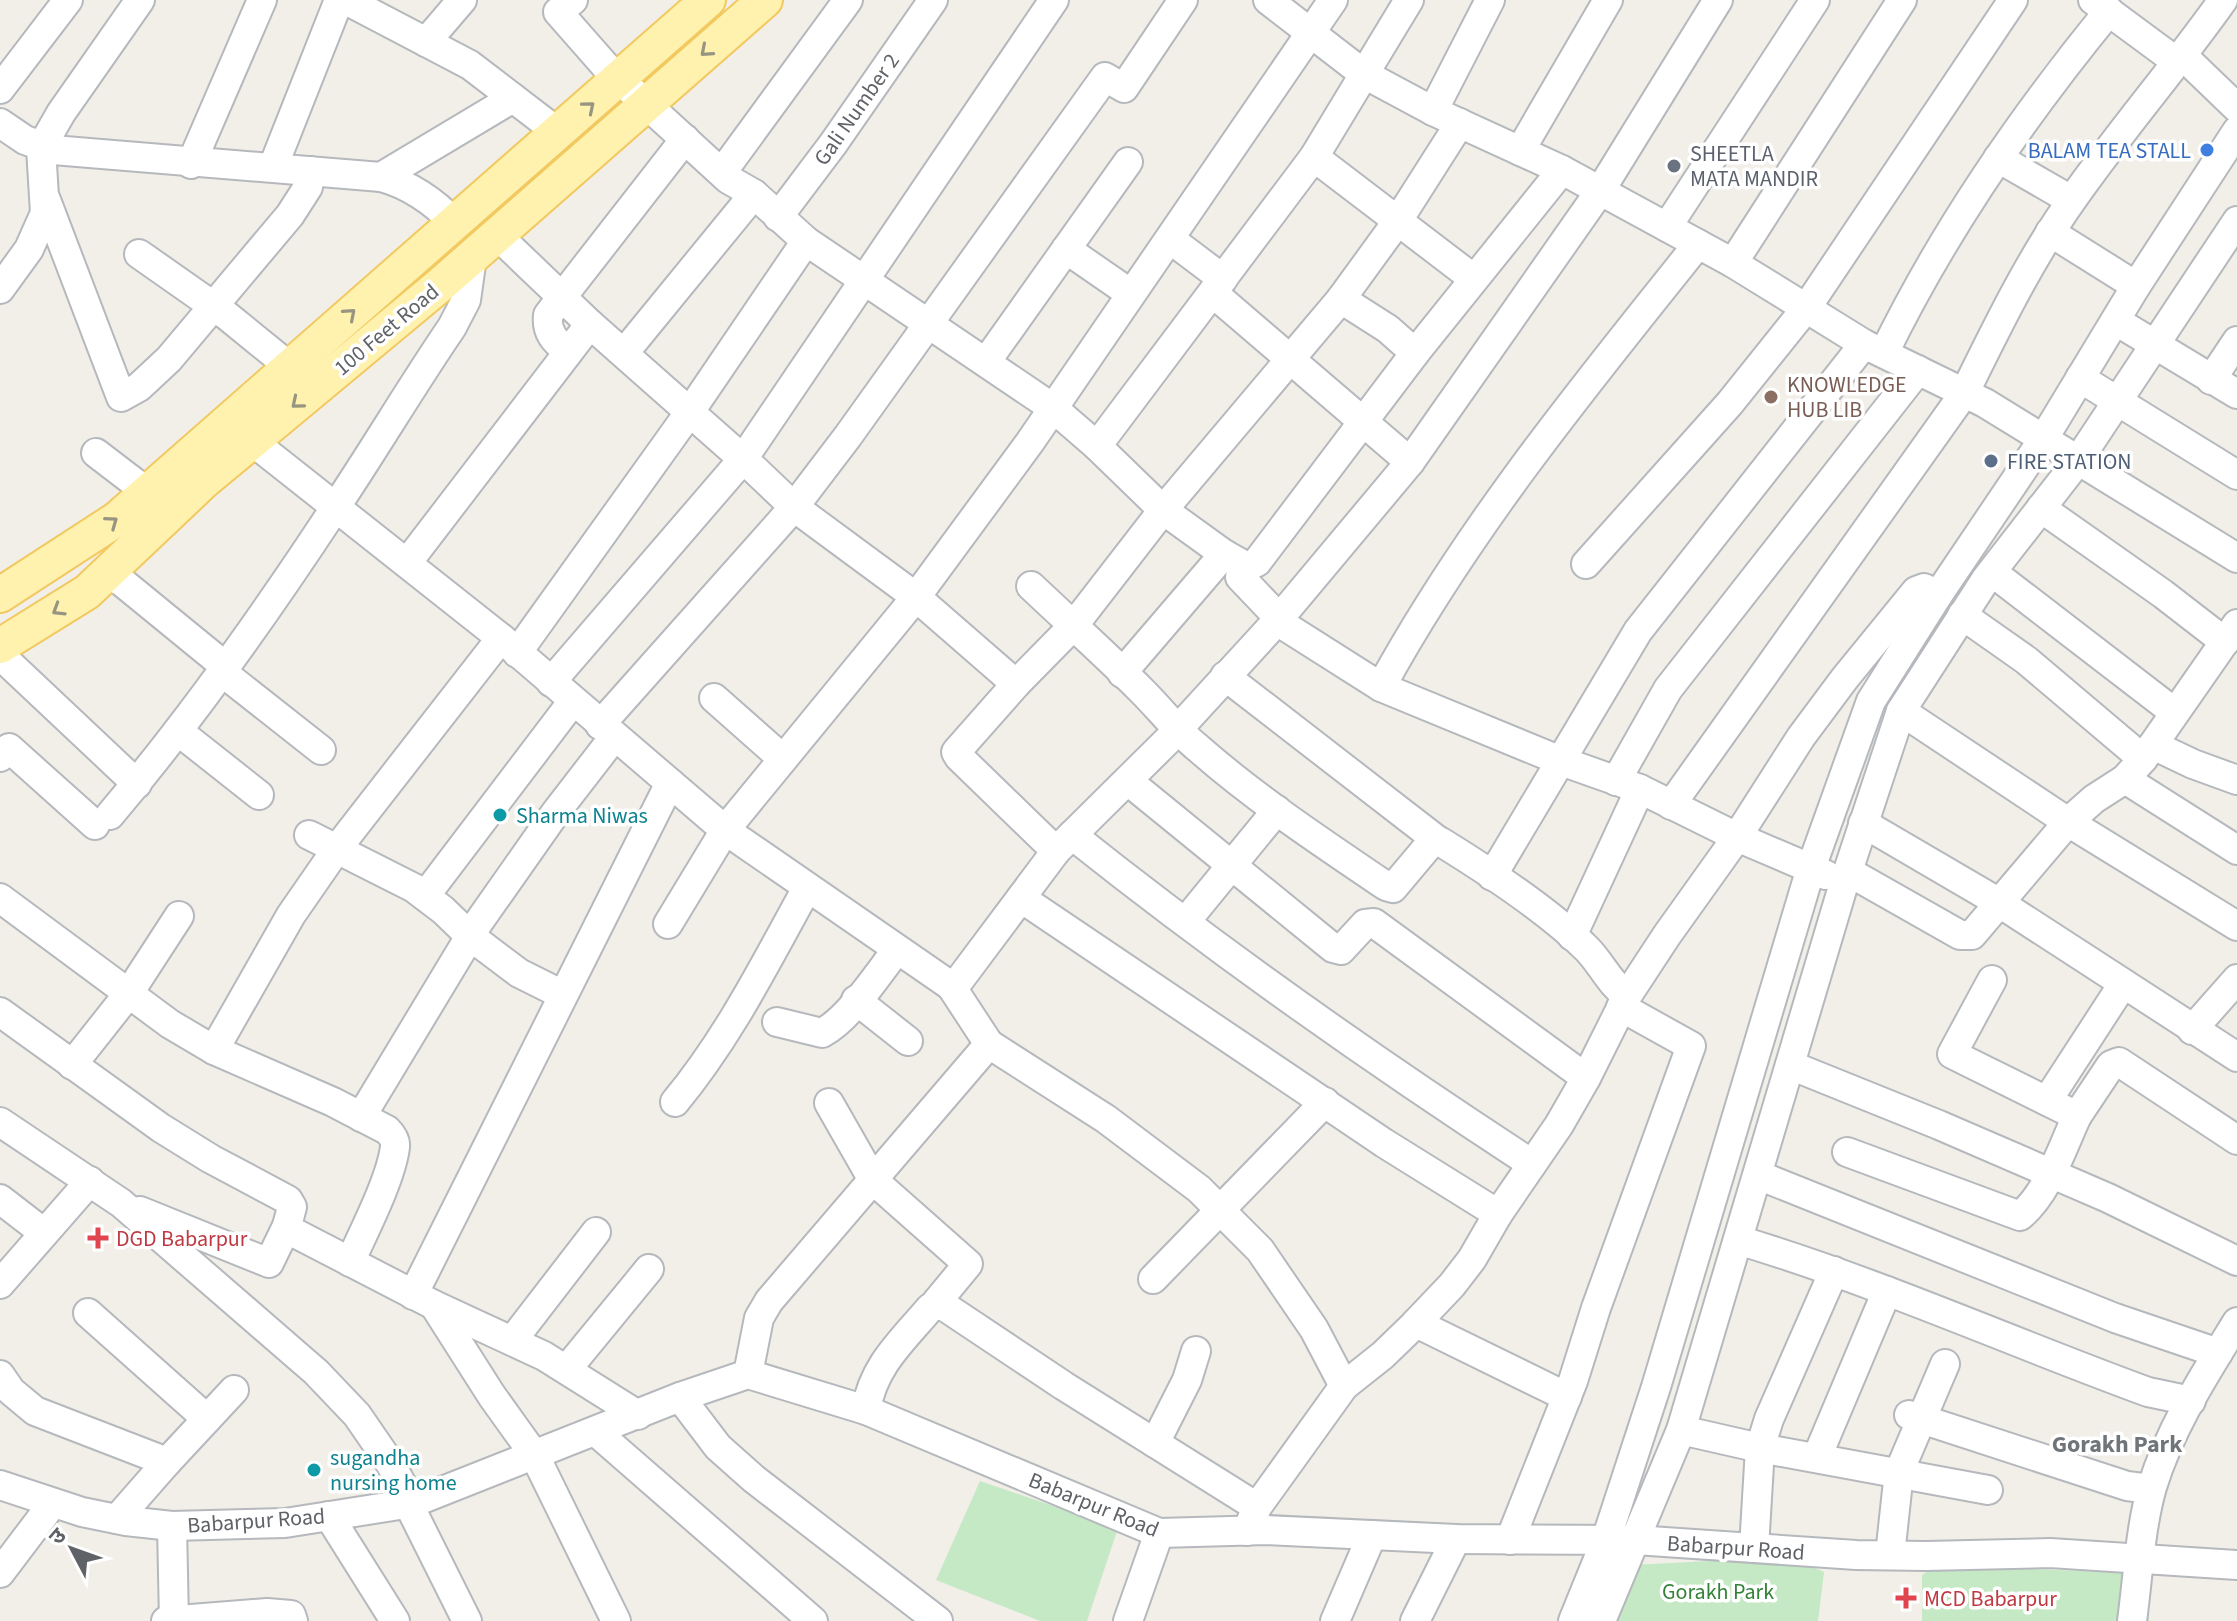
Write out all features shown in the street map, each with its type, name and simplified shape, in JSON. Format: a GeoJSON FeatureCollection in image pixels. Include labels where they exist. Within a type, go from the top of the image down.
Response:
{"type":"FeatureCollection","features":[{"type":"Feature","properties":{"kind":"main road","name":"100 Feet Road"},"geometry":{"type":"LineString","coordinates":[[0,646],[87,592],[203,482],[472,257],[765,0]]}},
{"type":"Feature","properties":{"kind":"main road","name":"100 Feet Road"},"geometry":{"type":"LineString","coordinates":[[0,595],[117,519],[620,80],[697,3]]}},
{"type":"Feature","properties":{"kind":"street"},"geometry":{"type":"LineString","coordinates":[[0,89],[68,0]]}},
{"type":"Feature","properties":{"kind":"street"},"geometry":{"type":"LineString","coordinates":[[0,289],[40,229],[45,213],[41,148],[61,113],[140,0]]}},
{"type":"Feature","properties":{"kind":"street"},"geometry":{"type":"LineString","coordinates":[[191,164],[262,0]]}},
{"type":"Feature","properties":{"kind":"street"},"geometry":{"type":"LineString","coordinates":[[273,167],[339,0]]}},
{"type":"Feature","properties":{"kind":"street"},"geometry":{"type":"LineString","coordinates":[[346,0],[470,65],[547,124],[556,135]]}},
{"type":"Feature","properties":{"kind":"street"},"geometry":{"type":"LineString","coordinates":[[426,42],[462,0]]}},
{"type":"Feature","properties":{"kind":"street"},"geometry":{"type":"LineString","coordinates":[[573,0],[558,12],[620,80],[723,171],[728,179],[754,194],[806,241],[1053,408],[1163,510],[1235,560],[1257,562],[1415,353],[1562,170]]}},
{"type":"Feature","properties":{"kind":"street"},"geometry":{"type":"LineString","coordinates":[[723,171],[848,0]]}},
{"type":"Feature","properties":{"kind":"street","name":"Gali Number 2"},"geometry":{"type":"LineString","coordinates":[[778,217],[933,0]]}},
{"type":"Feature","properties":{"kind":"street"},"geometry":{"type":"LineString","coordinates":[[551,682],[743,459],[1054,0]]}},
{"type":"Feature","properties":{"kind":"street"},"geometry":{"type":"LineString","coordinates":[[361,1117],[470,936],[556,812],[607,731],[794,507],[1105,77],[1124,88],[1183,0]]}},
{"type":"Feature","properties":{"kind":"street"},"geometry":{"type":"LineString","coordinates":[[1268,0],[1364,74],[1433,111],[1562,170],[1733,263],[1874,349],[1965,392],[2044,438],[2077,462],[2237,558]]}},
{"type":"Feature","properties":{"kind":"street"},"geometry":{"type":"LineString","coordinates":[[668,924],[725,830],[916,597],[1053,408],[1333,0]]}},
{"type":"Feature","properties":{"kind":"street"},"geometry":{"type":"LineString","coordinates":[[1097,446],[1314,157],[1409,0]]}},
{"type":"Feature","properties":{"kind":"street"},"geometry":{"type":"LineString","coordinates":[[1433,111],[1490,0]]}},
{"type":"Feature","properties":{"kind":"street"},"geometry":{"type":"LineString","coordinates":[[1520,151],[1608,0]]}},
{"type":"Feature","properties":{"kind":"street"},"geometry":{"type":"LineString","coordinates":[[951,986],[958,982],[1064,843],[1177,730],[1278,620],[1410,462],[1600,191],[1718,0]]}},
{"type":"Feature","properties":{"kind":"street"},"geometry":{"type":"LineString","coordinates":[[1667,227],[1815,0]]}},
{"type":"Feature","properties":{"kind":"street"},"geometry":{"type":"LineString","coordinates":[[1733,263],[1902,0]]}},
{"type":"Feature","properties":{"kind":"street"},"geometry":{"type":"LineString","coordinates":[[1586,564],[1730,403],[1807,307],[2013,0]]}},
{"type":"Feature","properties":{"kind":"street"},"geometry":{"type":"LineString","coordinates":[[1671,805],[1965,392],[2050,232],[2071,200],[2223,0]]}},
{"type":"Feature","properties":{"kind":"street"},"geometry":{"type":"LineString","coordinates":[[1492,876],[1638,631],[1874,349],[2101,5],[2180,59],[2237,108]]}},
{"type":"Feature","properties":{"kind":"street"},"geometry":{"type":"LineString","coordinates":[[381,177],[513,98]]}},
{"type":"Feature","properties":{"kind":"street"},"geometry":{"type":"LineString","coordinates":[[1460,123],[1397,222],[1341,299],[1163,510],[1074,625],[1016,684],[957,755],[1064,843],[1186,921],[1392,1073],[1532,1164]]}},
{"type":"Feature","properties":{"kind":"street"},"geometry":{"type":"LineString","coordinates":[[0,125],[41,148],[191,164],[273,167],[381,177],[398,181],[412,189],[454,223]]}},
{"type":"Feature","properties":{"kind":"street"},"geometry":{"type":"LineString","coordinates":[[1573,1621],[1606,1540],[1656,1387],[1811,868],[1871,701],[2044,438],[2136,286],[2237,131]]}},
{"type":"Feature","properties":{"kind":"street"},"geometry":{"type":"LineString","coordinates":[[568,352],[551,336],[547,325],[548,315],[685,139]]}},
{"type":"Feature","properties":{"kind":"street"},"geometry":{"type":"LineString","coordinates":[[1314,157],[1474,279]]}},
{"type":"Feature","properties":{"kind":"street"},"geometry":{"type":"LineString","coordinates":[[1998,158],[2071,200]]}},
{"type":"Feature","properties":{"kind":"street"},"geometry":{"type":"LineString","coordinates":[[986,362],[1128,162]]}},
{"type":"Feature","properties":{"kind":"street"},"geometry":{"type":"LineString","coordinates":[[46,200],[121,397],[139,387],[169,359],[301,201],[308,187],[310,171]]}},
{"type":"Feature","properties":{"kind":"street"},"geometry":{"type":"LineString","coordinates":[[624,353],[754,194]]}},
{"type":"Feature","properties":{"kind":"street"},"geometry":{"type":"LineString","coordinates":[[1601,1621],[1681,1430],[1846,877],[1901,711],[1992,572],[2077,462],[2237,221]]}},
{"type":"Feature","properties":{"kind":"street"},"geometry":{"type":"LineString","coordinates":[[2050,232],[2136,286]]}},
{"type":"Feature","properties":{"kind":"street"},"geometry":{"type":"LineString","coordinates":[[497,235],[590,324],[794,507],[916,597],[1016,684]]}},
{"type":"Feature","properties":{"kind":"street"},"geometry":{"type":"LineString","coordinates":[[1170,239],[1290,359],[1410,462]]}},
{"type":"Feature","properties":{"kind":"street"},"geometry":{"type":"LineString","coordinates":[[214,1050],[291,915],[336,850],[509,646],[689,413],[806,241]]}},
{"type":"Feature","properties":{"kind":"street"},"geometry":{"type":"LineString","coordinates":[[1381,687],[1412,634],[1499,503],[1601,365],[1698,244]]}},
{"type":"Feature","properties":{"kind":"street"},"geometry":{"type":"LineString","coordinates":[[1066,249],[1131,294]]}},
{"type":"Feature","properties":{"kind":"street"},"geometry":{"type":"LineString","coordinates":[[139,254],[213,306],[290,367]]}},
{"type":"Feature","properties":{"kind":"street"},"geometry":{"type":"LineString","coordinates":[[0,757],[9,748],[103,820],[137,784],[224,669],[336,507],[452,327],[466,300],[472,257]]}},
{"type":"Feature","properties":{"kind":"street"},"geometry":{"type":"LineString","coordinates":[[1341,299],[1388,329],[1415,353]]}},
{"type":"Feature","properties":{"kind":"street"},"geometry":{"type":"LineString","coordinates":[[2116,321],[2237,394]]}},
{"type":"Feature","properties":{"kind":"street"},"geometry":{"type":"LineString","coordinates":[[407,563],[590,324]]}},
{"type":"Feature","properties":{"kind":"street"},"geometry":{"type":"LineString","coordinates":[[2211,380],[2237,341]]}},
{"type":"Feature","properties":{"kind":"street"},"geometry":{"type":"LineString","coordinates":[[1580,943],[1628,785],[1668,689],[1918,370]]}},
{"type":"Feature","properties":{"kind":"street"},"geometry":{"type":"LineString","coordinates":[[2080,378],[2237,475]]}},
{"type":"Feature","properties":{"kind":"street"},"geometry":{"type":"LineString","coordinates":[[252,441],[509,646],[725,830],[896,951],[951,986],[989,1044],[1106,1119],[1188,1180],[1260,1250],[1332,1361],[1344,1386]]}},
{"type":"Feature","properties":{"kind":"street"},"geometry":{"type":"LineString","coordinates":[[96,453],[147,492]]}},
{"type":"Feature","properties":{"kind":"street"},"geometry":{"type":"LineString","coordinates":[[1235,560],[1240,577],[1278,620],[1381,687],[1561,761],[1628,785],[1811,868],[1846,877],[1966,937],[1976,931],[2068,822],[2140,761],[2231,633],[2163,594],[2041,508]]}},
{"type":"Feature","properties":{"kind":"street"},"geometry":{"type":"LineString","coordinates":[[1122,673],[1235,560]]}},
{"type":"Feature","properties":{"kind":"street"},"geometry":{"type":"LineString","coordinates":[[1992,572],[2174,712]]}},
{"type":"Feature","properties":{"kind":"street"},"geometry":{"type":"LineString","coordinates":[[107,574],[122,582],[321,750]]}},
{"type":"Feature","properties":{"kind":"street"},"geometry":{"type":"LineString","coordinates":[[1031,586],[1074,625],[1177,730],[1277,810],[1390,888],[1437,840]]}},
{"type":"Feature","properties":{"kind":"street"},"geometry":{"type":"LineString","coordinates":[[935,1304],[947,1306],[1064,1386],[1155,1443],[1252,1519],[1317,1419],[1344,1386],[1383,1355],[1466,1268],[1498,1214],[1559,1125],[1624,1001],[1737,837],[1801,737],[1919,588],[1926,588],[1938,595]]}},
{"type":"Feature","properties":{"kind":"street"},"geometry":{"type":"LineString","coordinates":[[1962,615],[2026,660],[2237,850]]}},
{"type":"Feature","properties":{"kind":"street"},"geometry":{"type":"LineString","coordinates":[[0,655],[137,784]]}},
{"type":"Feature","properties":{"kind":"street"},"geometry":{"type":"LineString","coordinates":[[1225,676],[1437,840],[1492,876],[1580,943],[1609,973],[1624,1001],[1691,1046],[1567,1397],[1510,1540]]}},
{"type":"Feature","properties":{"kind":"street"},"geometry":{"type":"LineString","coordinates":[[714,698],[783,759]]}},
{"type":"Feature","properties":{"kind":"street"},"geometry":{"type":"LineString","coordinates":[[425,896],[573,701]]}},
{"type":"Feature","properties":{"kind":"street"},"geometry":{"type":"LineString","coordinates":[[1901,711],[2068,822],[2237,926]]}},
{"type":"Feature","properties":{"kind":"street"},"geometry":{"type":"LineString","coordinates":[[178,731],[259,795]]}},
{"type":"Feature","properties":{"kind":"street"},"geometry":{"type":"LineString","coordinates":[[2140,761],[2193,764],[2237,780]]}},
{"type":"Feature","properties":{"kind":"street"},"geometry":{"type":"LineString","coordinates":[[1128,781],[1333,948],[1341,950],[1365,924],[1374,923],[1586,1078]]}},
{"type":"Feature","properties":{"kind":"street"},"geometry":{"type":"LineString","coordinates":[[424,1300],[563,995],[670,783]]}},
{"type":"Feature","properties":{"kind":"street"},"geometry":{"type":"LineString","coordinates":[[1186,921],[1277,810]]}},
{"type":"Feature","properties":{"kind":"street"},"geometry":{"type":"LineString","coordinates":[[1863,823],[1998,902],[2237,1057]]}},
{"type":"Feature","properties":{"kind":"street"},"geometry":{"type":"LineString","coordinates":[[309,835],[425,896],[470,936],[519,973],[563,995]]}},
{"type":"Feature","properties":{"kind":"street"},"geometry":{"type":"LineString","coordinates":[[675,1102],[705,1066],[807,888]]}},
{"type":"Feature","properties":{"kind":"street"},"geometry":{"type":"LineString","coordinates":[[0,898],[170,1024],[214,1050],[361,1117],[394,1137],[395,1146],[382,1188],[350,1262]]}},
{"type":"Feature","properties":{"kind":"street"},"geometry":{"type":"LineString","coordinates":[[1021,898],[1498,1214]]}},
{"type":"Feature","properties":{"kind":"street"},"geometry":{"type":"LineString","coordinates":[[72,1065],[129,993],[179,916]]}},
{"type":"Feature","properties":{"kind":"street"},"geometry":{"type":"LineString","coordinates":[[777,1022],[822,1033],[856,1000],[896,951]]}},
{"type":"Feature","properties":{"kind":"street"},"geometry":{"type":"LineString","coordinates":[[1992,980],[1952,1054],[2077,1116]]}},
{"type":"Feature","properties":{"kind":"street"},"geometry":{"type":"LineString","coordinates":[[2192,1030],[2236,981]]}},
{"type":"Feature","properties":{"kind":"street"},"geometry":{"type":"LineString","coordinates":[[2047,1101],[2123,984]]}},
{"type":"Feature","properties":{"kind":"street"},"geometry":{"type":"LineString","coordinates":[[856,1000],[908,1041]]}},
{"type":"Feature","properties":{"kind":"street"},"geometry":{"type":"LineString","coordinates":[[0,1012],[198,1151],[288,1200],[292,1207],[287,1226],[269,1263],[121,1203]]}},
{"type":"Feature","properties":{"kind":"street"},"geometry":{"type":"LineString","coordinates":[[748,1374],[762,1311],[989,1044]]}},
{"type":"Feature","properties":{"kind":"street"},"geometry":{"type":"LineString","coordinates":[[1847,1152],[2020,1216],[2030,1208],[2050,1173],[2077,1116],[2111,1065],[2119,1062],[2237,1140]]}},
{"type":"Feature","properties":{"kind":"street"},"geometry":{"type":"LineString","coordinates":[[1790,1065],[2050,1173],[2157,1220],[2237,1261]]}},
{"type":"Feature","properties":{"kind":"street"},"geometry":{"type":"LineString","coordinates":[[1153,1279],[1325,1102]]}},
{"type":"Feature","properties":{"kind":"street"},"geometry":{"type":"LineString","coordinates":[[829,1103],[873,1180],[968,1264],[881,1365],[874,1378],[866,1410]]}},
{"type":"Feature","properties":{"kind":"street"},"geometry":{"type":"LineString","coordinates":[[0,1122],[121,1203],[334,1390],[357,1415],[390,1463],[467,1621]]}},
{"type":"Feature","properties":{"kind":"street"},"geometry":{"type":"LineString","coordinates":[[1758,1175],[2055,1295],[2218,1353]]}},
{"type":"Feature","properties":{"kind":"street"},"geometry":{"type":"LineString","coordinates":[[0,1284],[90,1181]]}},
{"type":"Feature","properties":{"kind":"street"},"geometry":{"type":"LineString","coordinates":[[0,1199],[44,1233]]}},
{"type":"Feature","properties":{"kind":"street"},"geometry":{"type":"LineString","coordinates":[[287,1226],[289,1230],[424,1300],[567,1369],[638,1415]]}},
{"type":"Feature","properties":{"kind":"street"},"geometry":{"type":"LineString","coordinates":[[512,1341],[596,1232]]}},
{"type":"Feature","properties":{"kind":"street"},"geometry":{"type":"LineString","coordinates":[[1738,1240],[1834,1271],[2134,1387],[2191,1401]]}},
{"type":"Feature","properties":{"kind":"street"},"geometry":{"type":"LineString","coordinates":[[567,1369],[649,1269]]}},
{"type":"Feature","properties":{"kind":"street"},"geometry":{"type":"LineString","coordinates":[[1754,1548],[1760,1448],[1769,1419],[1834,1271]]}},
{"type":"Feature","properties":{"kind":"street"},"geometry":{"type":"LineString","coordinates":[[1817,1457],[1887,1291]]}},
{"type":"Feature","properties":{"kind":"street"},"geometry":{"type":"LineString","coordinates":[[424,1300],[535,1456],[616,1621]]}},
{"type":"Feature","properties":{"kind":"street"},"geometry":{"type":"LineString","coordinates":[[88,1313],[207,1419]]}},
{"type":"Feature","properties":{"kind":"street"},"geometry":{"type":"LineString","coordinates":[[1416,1323],[1567,1397]]}},
{"type":"Feature","properties":{"kind":"street"},"geometry":{"type":"LineString","coordinates":[[2132,1621],[2151,1489],[2191,1401],[2236,1326]]}},
{"type":"Feature","properties":{"kind":"street"},"geometry":{"type":"LineString","coordinates":[[1155,1443],[1187,1380],[1196,1351]]}},
{"type":"Feature","properties":{"kind":"street"},"geometry":{"type":"LineString","coordinates":[[1890,1555],[1899,1472],[1916,1416],[1945,1364]]}},
{"type":"Feature","properties":{"kind":"street","name":"Babarpur Road"},"geometry":{"type":"LineString","coordinates":[[0,1485],[53,1503],[117,1519],[172,1526],[285,1523],[410,1503],[680,1397],[748,1374],[866,1410],[1159,1533],[1252,1519],[1372,1535],[1456,1539],[1635,1540],[1890,1555],[2050,1553],[2237,1565]]}},
{"type":"Feature","properties":{"kind":"street"},"geometry":{"type":"LineString","coordinates":[[0,1375],[11,1391],[35,1411],[167,1462]]}},
{"type":"Feature","properties":{"kind":"street"},"geometry":{"type":"LineString","coordinates":[[117,1519],[234,1390]]}},
{"type":"Feature","properties":{"kind":"street"},"geometry":{"type":"LineString","coordinates":[[680,1397],[718,1447],[754,1479],[938,1621]]}},
{"type":"Feature","properties":{"kind":"street"},"geometry":{"type":"LineString","coordinates":[[1916,1416],[2127,1486],[2151,1489]]}},
{"type":"Feature","properties":{"kind":"street"},"geometry":{"type":"LineString","coordinates":[[1681,1430],[1760,1448],[1988,1490]]}},
{"type":"Feature","properties":{"kind":"street"},"geometry":{"type":"LineString","coordinates":[[595,1431],[808,1620]]}},
{"type":"Feature","properties":{"kind":"street"},"geometry":{"type":"LineString","coordinates":[[0,1573],[53,1503]]}},
{"type":"Feature","properties":{"kind":"street"},"geometry":{"type":"LineString","coordinates":[[329,1516],[395,1621]]}},
{"type":"Feature","properties":{"kind":"street"},"geometry":{"type":"LineString","coordinates":[[172,1526],[174,1621]]}},
{"type":"Feature","properties":{"kind":"street"},"geometry":{"type":"LineString","coordinates":[[1128,1621],[1159,1533]]}},
{"type":"Feature","properties":{"kind":"street"},"geometry":{"type":"LineString","coordinates":[[1335,1621],[1372,1535]]}},
{"type":"Feature","properties":{"kind":"street"},"geometry":{"type":"LineString","coordinates":[[1415,1621],[1456,1539]]}},
{"type":"Feature","properties":{"kind":"street"},"geometry":{"type":"LineString","coordinates":[[166,1621],[267,1613],[291,1615],[293,1621]]}},
{"type":"Feature","properties":{"kind":"green space"},"geometry":{"type":"Polygon","coordinates":[[[980,1481],[1118,1528],[1087,1621],[1040,1621],[936,1580],[980,1481]]]}},
{"type":"Feature","properties":{"kind":"green space","name":"Gorakh Park"},"geometry":{"type":"Polygon","coordinates":[[[1710,1561],[1805,1564],[1824,1572],[1818,1621],[1612,1621],[1631,1565],[1710,1561]]]}},
{"type":"Feature","properties":{"kind":"green space"},"geometry":{"type":"Polygon","coordinates":[[[1934,1568],[2149,1574],[2149,1621],[1922,1621],[1922,1575],[1934,1568]]]}},
{"type":"Feature","properties":{"kind":"place","name":"BALAM TEA STALL"},"geometry":{"type":"Point","coordinates":[2207,150]}},
{"type":"Feature","properties":{"kind":"place","name":"SHEETLA MATA MANDIR"},"geometry":{"type":"Point","coordinates":[1674,166]}},
{"type":"Feature","properties":{"kind":"place","name":"KNOWLEDGE HUB LIB"},"geometry":{"type":"Point","coordinates":[1771,397]}},
{"type":"Feature","properties":{"kind":"place","name":"FIRE STATION"},"geometry":{"type":"Point","coordinates":[1991,461]}},
{"type":"Feature","properties":{"kind":"place","name":"Sharma Niwas"},"geometry":{"type":"Point","coordinates":[500,815]}},
{"type":"Feature","properties":{"kind":"place","name":"DGD Babarpur"},"geometry":{"type":"Point","coordinates":[98,1238]}},
{"type":"Feature","properties":{"kind":"place","name":"sugandha nursing home"},"geometry":{"type":"Point","coordinates":[314,1470]}},
{"type":"Feature","properties":{"kind":"place","name":"MCD Babarpur"},"geometry":{"type":"Point","coordinates":[1906,1598]}},
{"type":"Feature","properties":{"kind":"district","name":"Gorakh Park"},"geometry":{"type":"Point","coordinates":[2117,1444]}}]}
